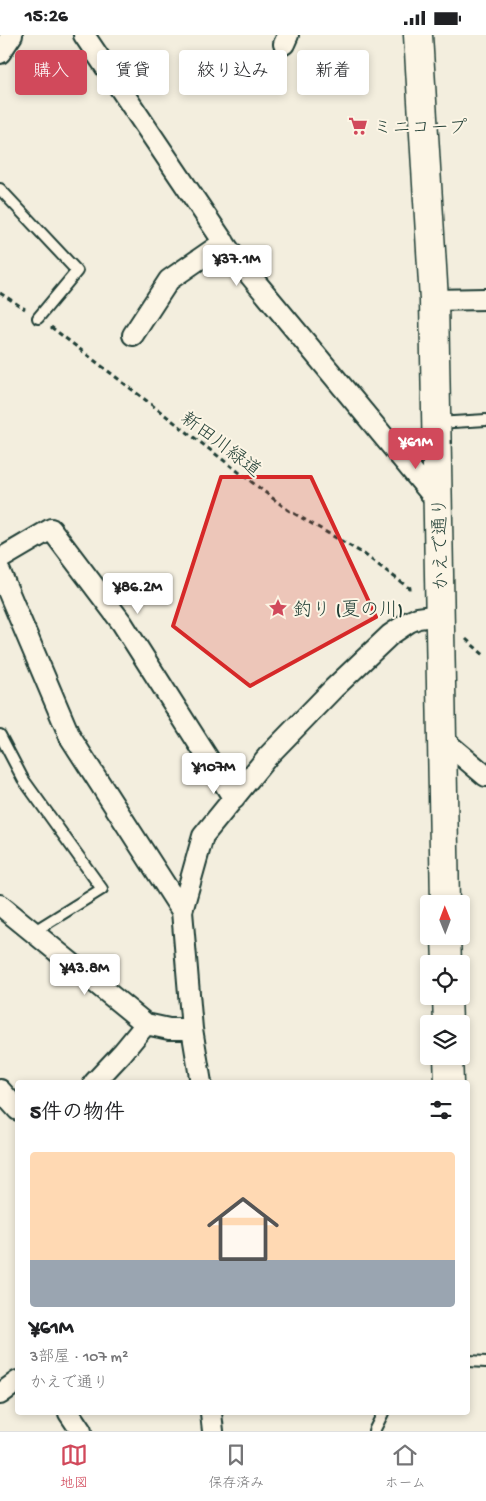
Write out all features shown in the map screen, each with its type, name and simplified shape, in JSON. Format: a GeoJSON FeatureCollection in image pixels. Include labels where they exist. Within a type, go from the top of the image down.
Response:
{"type":"FeatureCollection","features":[{"type":"Feature","properties":{"kind":"street"},"geometry":{"type":"LineString","coordinates":[[0,53],[12,35]]}},
{"type":"Feature","properties":{"kind":"street"},"geometry":{"type":"LineString","coordinates":[[84,35],[224,242],[438,502]]}},
{"type":"Feature","properties":{"kind":"street","name":"かえで通り"},"geometry":{"type":"LineString","coordinates":[[418,35],[434,300],[446,895]]}},
{"type":"Feature","properties":{"kind":"street"},"geometry":{"type":"LineString","coordinates":[[133,335],[169,280],[224,242]]}},
{"type":"Feature","properties":{"kind":"street"},"geometry":{"type":"LineString","coordinates":[[434,300],[486,299]]}},
{"type":"Feature","properties":{"kind":"street"},"geometry":{"type":"LineString","coordinates":[[0,559],[51,529],[122,623],[234,799]]}},
{"type":"Feature","properties":{"kind":"street"},"geometry":{"type":"LineString","coordinates":[[0,572],[70,737],[182,911]]}},
{"type":"Feature","properties":{"kind":"street"},"geometry":{"type":"LineString","coordinates":[[200,1080],[192,1029],[182,911],[203,836],[268,756],[334,688],[390,635],[418,618],[440,615]]}},
{"type":"Feature","properties":{"kind":"street"},"geometry":{"type":"LineString","coordinates":[[442,739],[486,776]]}},
{"type":"Feature","properties":{"kind":"street"},"geometry":{"type":"LineString","coordinates":[[0,905],[146,1024],[169,1029],[192,1029]]}},
{"type":"Feature","properties":{"kind":"street"},"geometry":{"type":"LineString","coordinates":[[97,1080],[146,1024]]}},
{"type":"Feature","properties":{"kind":"street"},"geometry":{"type":"LineString","coordinates":[[448,1065],[449,1080]]}},
{"type":"Feature","properties":{"kind":"street"},"geometry":{"type":"LineString","coordinates":[[0,1090],[15,1107]]}},
{"type":"Feature","properties":{"kind":"street"},"geometry":{"type":"LineString","coordinates":[[0,1394],[15,1383]]}},
{"type":"Feature","properties":{"kind":"street"},"geometry":{"type":"LineString","coordinates":[[70,1415],[81,1431]]}},
{"type":"Feature","properties":{"kind":"street"},"geometry":{"type":"LineString","coordinates":[[212,1415],[213,1431]]}},
{"type":"Feature","properties":{"kind":"lane"},"geometry":{"type":"LineString","coordinates":[[0,189],[77,271],[38,318]]}},
{"type":"Feature","properties":{"kind":"lane"},"geometry":{"type":"LineString","coordinates":[[436,423],[486,420]]}},
{"type":"Feature","properties":{"kind":"lane"},"geometry":{"type":"LineString","coordinates":[[0,735],[22,779],[102,889],[32,932]]}},
{"type":"Feature","properties":{"kind":"lane"},"geometry":{"type":"LineString","coordinates":[[470,1361],[486,1362]]}},
{"type":"Feature","properties":{"kind":"lane"},"geometry":{"type":"LineString","coordinates":[[374,1431],[383,1415]]}},
{"type":"Feature","properties":{"kind":"path","name":"新田川緑道"},"geometry":{"type":"LineString","coordinates":[[0,293],[38,318],[288,510],[364,554],[409,588],[440,585]]}},
{"type":"Feature","properties":{"kind":"highlighted area"},"geometry":{"type":"Polygon","coordinates":[[[221,477],[311,477],[376,617],[250,686],[173,626],[221,477]]]}},
{"type":"Feature","properties":{"kind":"place","name":"ミニコープ"},"geometry":{"type":"Point","coordinates":[358,126]}},
{"type":"Feature","properties":{"kind":"place","name":"釣り (夏の川)"},"geometry":{"type":"Point","coordinates":[278,608]}}]}
